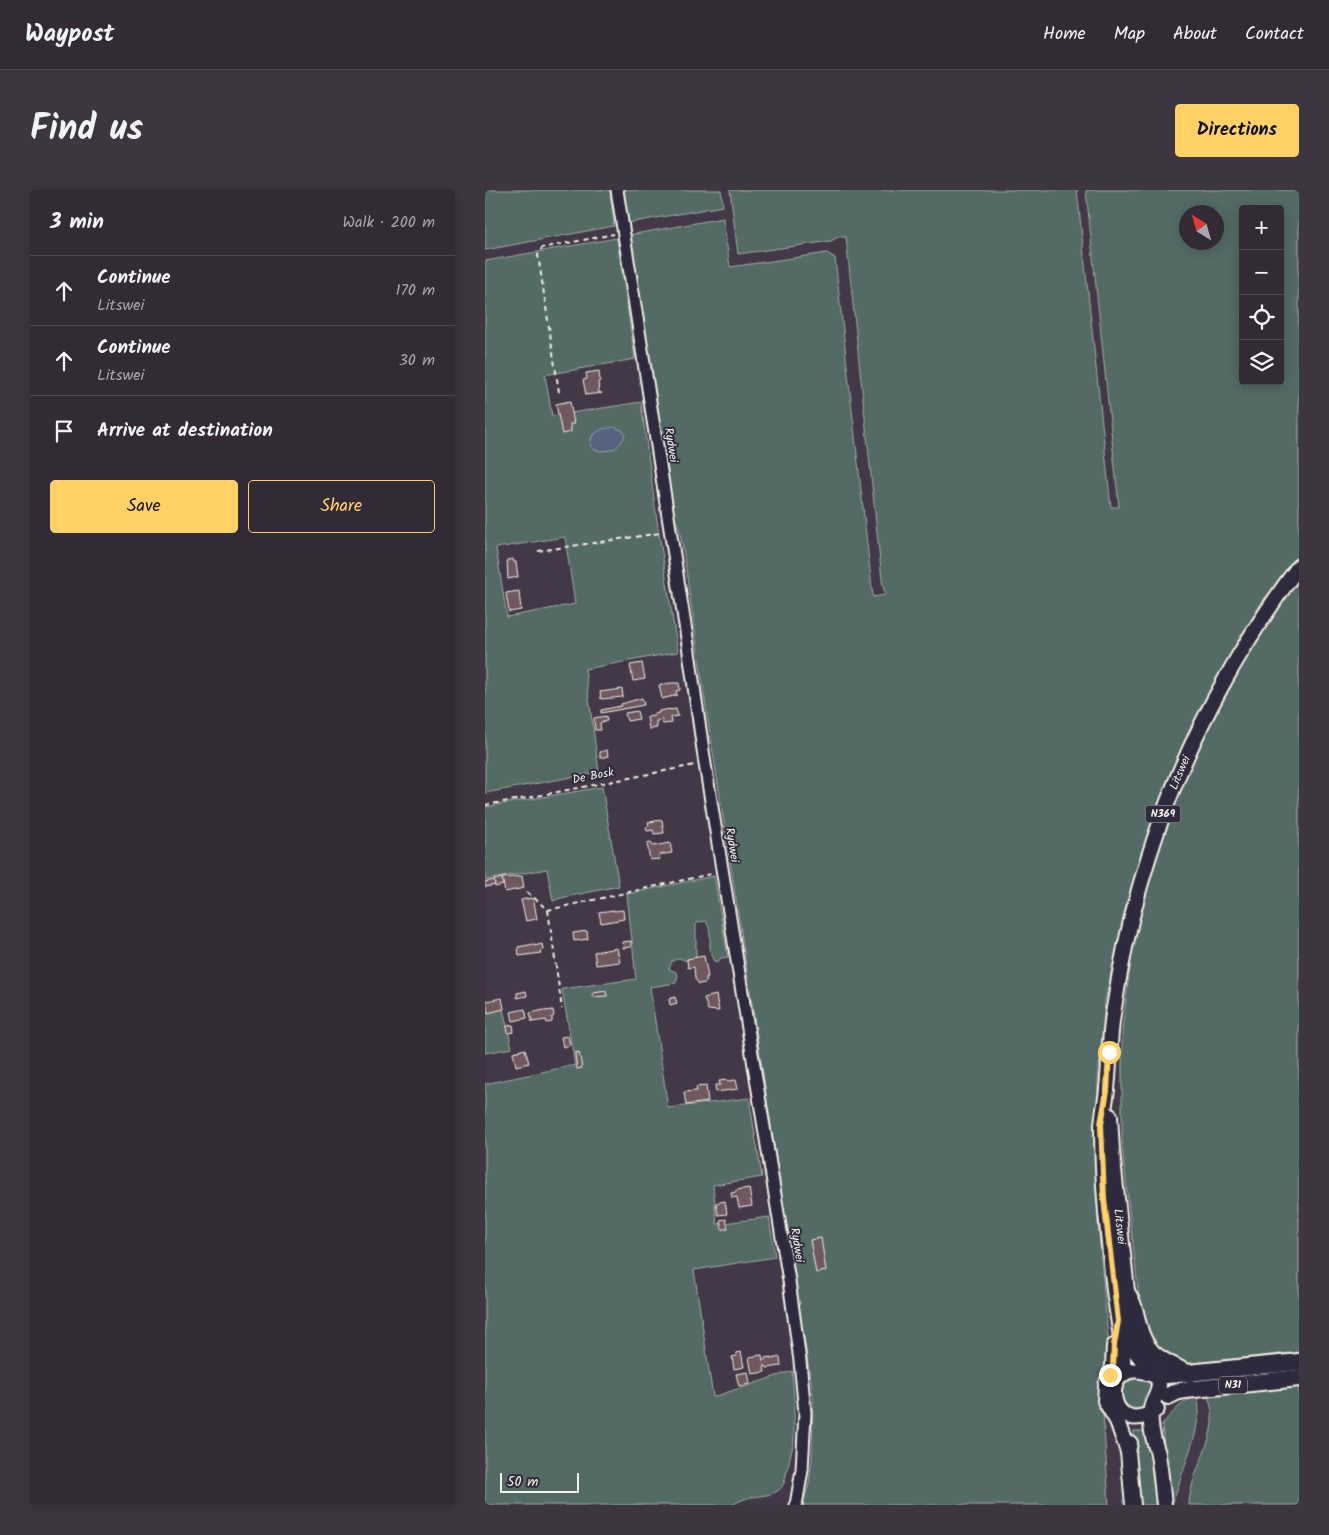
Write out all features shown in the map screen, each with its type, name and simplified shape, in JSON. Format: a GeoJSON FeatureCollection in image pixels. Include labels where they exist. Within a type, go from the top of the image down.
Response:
{"type":"FeatureCollection","features":[{"type":"Feature","properties":{"kind":"highway"},"geometry":{"type":"LineString","coordinates":[[1128,1296],[1135,1306],[1140,1335],[1149,1350],[1161,1360],[1189,1374]]}},
{"type":"Feature","properties":{"kind":"highway","name":"N31"},"geometry":{"type":"LineString","coordinates":[[1157,1376],[1299,1362]]}},
{"type":"Feature","properties":{"kind":"highway","name":"N31"},"geometry":{"type":"LineString","coordinates":[[1159,1406],[1176,1392],[1185,1390],[1299,1378]]}},
{"type":"Feature","properties":{"kind":"main road","name":"Litswei"},"geometry":{"type":"LineString","coordinates":[[1123,1375],[1121,1340],[1104,1199],[1101,1124],[1107,1091],[1113,1010],[1123,952],[1140,885],[1162,816],[1178,774],[1223,682],[1276,596],[1299,566]]}},
{"type":"Feature","properties":{"kind":"main road","name":"Litswei"},"geometry":{"type":"LineString","coordinates":[[1107,1091],[1133,1347],[1142,1361],[1154,1370],[1157,1376]]}},
{"type":"Feature","properties":{"kind":"main road","name":"N369"},"geometry":{"type":"LineString","coordinates":[[1118,1321],[1113,1366],[1106,1384],[1105,1401],[1119,1426],[1128,1452],[1133,1504]]}},
{"type":"Feature","properties":{"kind":"main road"},"geometry":{"type":"LineString","coordinates":[[1123,1375],[1140,1370],[1157,1376],[1159,1384],[1158,1393],[1151,1408],[1159,1406]]}},
{"type":"Feature","properties":{"kind":"main road","name":"N369"},"geometry":{"type":"LineString","coordinates":[[1123,1375],[1115,1385],[1113,1395],[1116,1405],[1127,1415],[1130,1442],[1128,1452]]}},
{"type":"Feature","properties":{"kind":"main road"},"geometry":{"type":"LineString","coordinates":[[1127,1415],[1139,1417],[1159,1406]]}},
{"type":"Feature","properties":{"kind":"main road"},"geometry":{"type":"LineString","coordinates":[[1159,1406],[1154,1442],[1158,1452],[1163,1505]]}},
{"type":"Feature","properties":{"kind":"street","name":"Rydwei"},"geometry":{"type":"LineString","coordinates":[[617,190],[671,532],[705,764],[789,1281],[800,1360],[805,1413],[803,1470],[796,1505]]}},
{"type":"Feature","properties":{"kind":"path"},"geometry":{"type":"LineString","coordinates":[[559,392],[538,255],[542,248],[623,232]]}},
{"type":"Feature","properties":{"kind":"path"},"geometry":{"type":"LineString","coordinates":[[538,551],[671,532]]}},
{"type":"Feature","properties":{"kind":"path","name":"De Bosk"},"geometry":{"type":"LineString","coordinates":[[485,805],[705,764]]}},
{"type":"Feature","properties":{"kind":"path"},"geometry":{"type":"LineString","coordinates":[[548,910],[723,872]]}},
{"type":"Feature","properties":{"kind":"path"},"geometry":{"type":"LineString","coordinates":[[527,892],[548,910],[562,1010]]}},
{"type":"Feature","properties":{"kind":"green space"},"geometry":{"type":"Polygon","coordinates":[[[485,190],[610,190],[614,226],[485,250],[485,190]]]}},
{"type":"Feature","properties":{"kind":"green space"},"geometry":{"type":"Polygon","coordinates":[[[623,190],[721,190],[723,206],[628,223],[623,190]]]}},
{"type":"Feature","properties":{"kind":"green space"},"geometry":{"type":"Polygon","coordinates":[[[730,190],[1077,190],[1111,507],[1119,507],[1086,190],[1299,190],[1299,555],[1262,602],[1225,664],[1196,719],[1155,812],[1137,868],[1105,1001],[1098,1079],[1096,1166],[1098,1224],[1110,1360],[1103,1369],[1100,1394],[1103,1412],[1109,1505],[803,1505],[809,1483],[812,1459],[813,1396],[684,556],[680,532],[674,516],[629,235],[723,218],[730,267],[827,253],[835,258],[873,597],[885,595],[846,237],[838,237],[831,241],[738,254],[730,190]]]}},
{"type":"Feature","properties":{"kind":"green space"},"geometry":{"type":"Polygon","coordinates":[[[617,238],[635,359],[545,375],[552,416],[641,402],[657,521],[678,652],[585,669],[599,772],[485,793],[485,261],[617,238]],[[565,537],[496,548],[507,617],[575,604],[565,537]]]}},
{"type":"Feature","properties":{"kind":"green space"},"geometry":{"type":"Polygon","coordinates":[[[1299,580],[1299,1352],[1186,1364],[1170,1360],[1147,1339],[1141,1316],[1122,1146],[1122,1031],[1133,944],[1155,861],[1176,799],[1203,739],[1244,662],[1287,595],[1299,580]]]}},
{"type":"Feature","properties":{"kind":"green space"},"geometry":{"type":"Polygon","coordinates":[[[602,787],[619,886],[553,901],[547,869],[485,880],[485,807],[602,787]]]}},
{"type":"Feature","properties":{"kind":"green space"},"geometry":{"type":"Polygon","coordinates":[[[714,876],[728,957],[721,958],[718,962],[714,961],[710,951],[709,926],[706,921],[698,922],[696,925],[696,957],[689,962],[680,958],[672,961],[669,969],[678,975],[676,983],[650,987],[668,1108],[749,1098],[762,1177],[713,1185],[717,1224],[769,1217],[775,1257],[694,1270],[713,1397],[792,1371],[794,1441],[784,1483],[778,1491],[763,1496],[747,1498],[732,1505],[485,1505],[485,1084],[575,1065],[562,989],[636,979],[627,894],[714,876]]]}},
{"type":"Feature","properties":{"kind":"green space"},"geometry":{"type":"Polygon","coordinates":[[[503,1009],[512,1048],[485,1053],[485,1013],[503,1009]]]}},
{"type":"Feature","properties":{"kind":"green space"},"geometry":{"type":"Polygon","coordinates":[[[1135,1377],[1150,1381],[1149,1390],[1144,1398],[1145,1407],[1130,1407],[1123,1398],[1124,1387],[1135,1377]]]}},
{"type":"Feature","properties":{"kind":"green space"},"geometry":{"type":"Polygon","coordinates":[[[1299,1385],[1299,1505],[1189,1505],[1191,1491],[1212,1423],[1207,1394],[1299,1385]]]}},
{"type":"Feature","properties":{"kind":"green space"},"geometry":{"type":"Polygon","coordinates":[[[1198,1395],[1199,1413],[1195,1435],[1172,1505],[1169,1505],[1162,1425],[1178,1407],[1198,1395]]]}},
{"type":"Feature","properties":{"kind":"green space"},"geometry":{"type":"Polygon","coordinates":[[[1133,1431],[1149,1431],[1158,1505],[1140,1505],[1133,1431]]]}},
{"type":"Feature","properties":{"kind":"water"},"geometry":{"type":"Polygon","coordinates":[[[614,427],[622,430],[625,434],[621,443],[613,449],[603,451],[593,449],[590,445],[592,436],[602,429],[614,427]]]}},
{"type":"Feature","properties":{"kind":"building"},"geometry":{"type":"Polygon","coordinates":[[[599,371],[599,393],[602,393],[586,395],[583,380],[587,379],[586,373],[599,371]]]}},
{"type":"Feature","properties":{"kind":"building"},"geometry":{"type":"Polygon","coordinates":[[[570,401],[574,424],[570,424],[571,432],[562,434],[556,404],[570,401]]]}},
{"type":"Feature","properties":{"kind":"building"},"geometry":{"type":"Polygon","coordinates":[[[513,559],[516,562],[518,577],[508,579],[507,560],[513,559]]]}},
{"type":"Feature","properties":{"kind":"building"},"geometry":{"type":"Polygon","coordinates":[[[519,591],[521,610],[509,612],[506,593],[519,591]]]}},
{"type":"Feature","properties":{"kind":"building"},"geometry":{"type":"Polygon","coordinates":[[[642,663],[645,679],[633,681],[630,665],[642,663]]]}},
{"type":"Feature","properties":{"kind":"building"},"geometry":{"type":"Polygon","coordinates":[[[679,683],[680,690],[676,691],[677,695],[662,699],[659,685],[679,683]]]}},
{"type":"Feature","properties":{"kind":"building"},"geometry":{"type":"Polygon","coordinates":[[[622,689],[623,697],[601,699],[600,692],[622,689]]]}},
{"type":"Feature","properties":{"kind":"building"},"geometry":{"type":"Polygon","coordinates":[[[642,698],[644,705],[601,713],[601,710],[621,706],[621,704],[642,698]]]}},
{"type":"Feature","properties":{"kind":"building"},"geometry":{"type":"Polygon","coordinates":[[[676,709],[678,716],[671,717],[672,723],[663,724],[662,720],[656,721],[657,728],[649,729],[647,717],[654,716],[659,711],[676,709]]]}},
{"type":"Feature","properties":{"kind":"building"},"geometry":{"type":"Polygon","coordinates":[[[637,711],[639,719],[627,721],[625,713],[637,711]]]}},
{"type":"Feature","properties":{"kind":"building"},"geometry":{"type":"Polygon","coordinates":[[[606,716],[607,721],[600,724],[601,730],[595,730],[594,718],[606,716]]]}},
{"type":"Feature","properties":{"kind":"building"},"geometry":{"type":"Polygon","coordinates":[[[607,750],[608,756],[600,758],[600,752],[607,750]]]}},
{"type":"Feature","properties":{"kind":"building"},"geometry":{"type":"Polygon","coordinates":[[[662,820],[664,833],[654,834],[653,830],[647,831],[648,822],[662,820]]]}},
{"type":"Feature","properties":{"kind":"building"},"geometry":{"type":"Polygon","coordinates":[[[651,842],[653,846],[670,843],[672,853],[659,855],[660,859],[650,860],[647,843],[651,842]]]}},
{"type":"Feature","properties":{"kind":"building"},"geometry":{"type":"Polygon","coordinates":[[[522,876],[524,888],[505,892],[502,878],[522,876]]]}},
{"type":"Feature","properties":{"kind":"building"},"geometry":{"type":"Polygon","coordinates":[[[502,878],[503,885],[495,887],[494,880],[502,878]]]}},
{"type":"Feature","properties":{"kind":"building"},"geometry":{"type":"Polygon","coordinates":[[[494,880],[495,885],[485,887],[485,882],[494,880]]]}},
{"type":"Feature","properties":{"kind":"building"},"geometry":{"type":"Polygon","coordinates":[[[531,898],[534,902],[537,919],[526,921],[521,900],[531,898]]]}},
{"type":"Feature","properties":{"kind":"building"},"geometry":{"type":"Polygon","coordinates":[[[623,910],[624,919],[601,923],[599,912],[623,910]]]}},
{"type":"Feature","properties":{"kind":"building"},"geometry":{"type":"Polygon","coordinates":[[[587,931],[588,939],[574,941],[573,933],[587,931]]]}},
{"type":"Feature","properties":{"kind":"building"},"geometry":{"type":"Polygon","coordinates":[[[631,941],[631,947],[623,948],[622,942],[631,941]]]}},
{"type":"Feature","properties":{"kind":"building"},"geometry":{"type":"Polygon","coordinates":[[[534,944],[534,946],[542,944],[543,950],[540,951],[541,953],[519,956],[518,947],[534,944]]]}},
{"type":"Feature","properties":{"kind":"building"},"geometry":{"type":"Polygon","coordinates":[[[617,948],[620,962],[596,965],[594,952],[617,948]]]}},
{"type":"Feature","properties":{"kind":"building"},"geometry":{"type":"Polygon","coordinates":[[[704,956],[708,977],[706,977],[707,981],[705,983],[699,984],[695,979],[694,967],[688,968],[687,959],[704,956]]]}},
{"type":"Feature","properties":{"kind":"building"},"geometry":{"type":"Polygon","coordinates":[[[526,991],[527,996],[517,998],[517,993],[526,991]]]}},
{"type":"Feature","properties":{"kind":"building"},"geometry":{"type":"Polygon","coordinates":[[[606,991],[607,996],[593,997],[593,993],[606,991]]]}},
{"type":"Feature","properties":{"kind":"building"},"geometry":{"type":"Polygon","coordinates":[[[716,995],[719,1011],[708,1010],[704,998],[716,995]]]}},
{"type":"Feature","properties":{"kind":"building"},"geometry":{"type":"Polygon","coordinates":[[[675,997],[677,1003],[670,1005],[669,999],[675,997]]]}},
{"type":"Feature","properties":{"kind":"building"},"geometry":{"type":"Polygon","coordinates":[[[502,998],[504,1009],[488,1013],[486,1001],[502,998]]]}},
{"type":"Feature","properties":{"kind":"building"},"geometry":{"type":"Polygon","coordinates":[[[525,1009],[527,1018],[513,1021],[511,1012],[525,1009]]]}},
{"type":"Feature","properties":{"kind":"building"},"geometry":{"type":"Polygon","coordinates":[[[553,1010],[552,1022],[547,1023],[546,1020],[532,1022],[530,1013],[553,1010]]]}},
{"type":"Feature","properties":{"kind":"building"},"geometry":{"type":"Polygon","coordinates":[[[513,1025],[514,1032],[508,1033],[507,1026],[513,1025]]]}},
{"type":"Feature","properties":{"kind":"building"},"geometry":{"type":"Polygon","coordinates":[[[568,1036],[570,1045],[563,1047],[561,1037],[568,1036]]]}},
{"type":"Feature","properties":{"kind":"building"},"geometry":{"type":"Polygon","coordinates":[[[525,1049],[529,1063],[516,1066],[513,1052],[525,1049]]]}},
{"type":"Feature","properties":{"kind":"building"},"geometry":{"type":"Polygon","coordinates":[[[579,1052],[582,1068],[577,1069],[575,1053],[579,1052]]]}},
{"type":"Feature","properties":{"kind":"building"},"geometry":{"type":"Polygon","coordinates":[[[736,1080],[738,1089],[716,1092],[715,1085],[720,1085],[719,1081],[736,1080]]]}},
{"type":"Feature","properties":{"kind":"building"},"geometry":{"type":"Polygon","coordinates":[[[706,1086],[708,1102],[686,1105],[684,1092],[697,1091],[696,1087],[706,1086]]]}},
{"type":"Feature","properties":{"kind":"building"},"geometry":{"type":"Polygon","coordinates":[[[749,1188],[752,1206],[739,1208],[737,1197],[732,1198],[731,1193],[736,1192],[736,1190],[749,1188]]]}},
{"type":"Feature","properties":{"kind":"building"},"geometry":{"type":"Polygon","coordinates":[[[725,1201],[727,1214],[718,1215],[716,1203],[725,1201]]]}},
{"type":"Feature","properties":{"kind":"building"},"geometry":{"type":"Polygon","coordinates":[[[726,1219],[728,1229],[722,1229],[720,1220],[726,1219]]]}},
{"type":"Feature","properties":{"kind":"building"},"geometry":{"type":"Polygon","coordinates":[[[821,1238],[826,1271],[816,1273],[810,1240],[821,1238]]]}},
{"type":"Feature","properties":{"kind":"building"},"geometry":{"type":"Polygon","coordinates":[[[741,1352],[744,1367],[734,1369],[732,1357],[737,1356],[736,1353],[741,1352]]]}},
{"type":"Feature","properties":{"kind":"building"},"geometry":{"type":"Polygon","coordinates":[[[762,1355],[763,1361],[765,1358],[780,1357],[781,1366],[767,1368],[764,1366],[765,1372],[752,1374],[749,1357],[762,1355]]]}},
{"type":"Feature","properties":{"kind":"building"},"geometry":{"type":"Polygon","coordinates":[[[748,1372],[750,1384],[739,1386],[736,1374],[748,1372]]]}},
{"type":"Feature","properties":{"kind":"route"},"geometry":{"type":"LineString","coordinates":[[1109,1052],[1107,1091],[1101,1124],[1104,1199],[1118,1321],[1113,1366],[1110,1375]]}}]}
